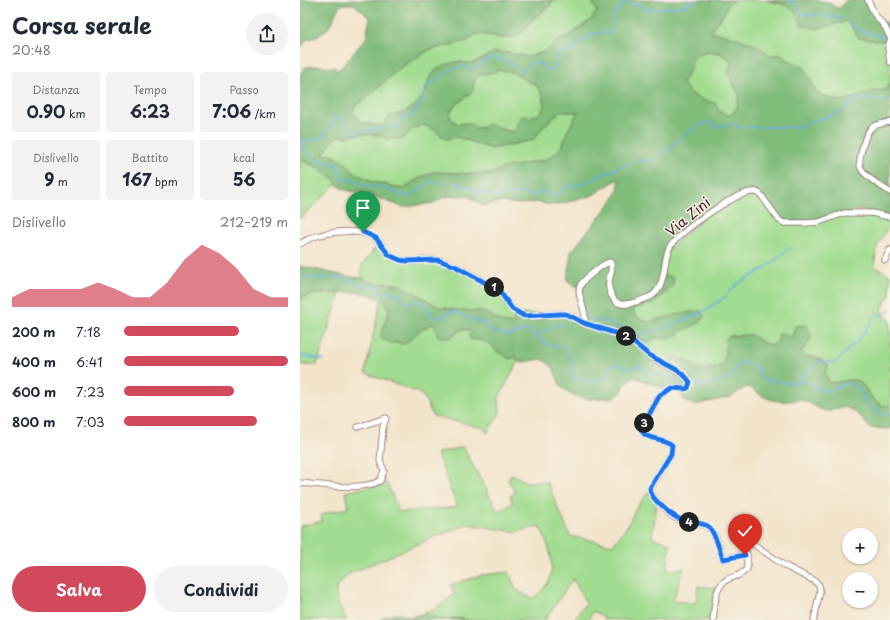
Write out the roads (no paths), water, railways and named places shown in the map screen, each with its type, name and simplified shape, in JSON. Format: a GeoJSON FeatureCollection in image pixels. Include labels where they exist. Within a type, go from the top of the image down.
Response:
{"type":"FeatureCollection","features":[{"type":"Feature","properties":{"kind":"street"},"geometry":{"type":"LineString","coordinates":[[868,0],[875,15],[885,27],[890,37]]}},
{"type":"Feature","properties":{"kind":"street"},"geometry":{"type":"LineString","coordinates":[[890,41],[888,48],[890,62]]}},
{"type":"Feature","properties":{"kind":"street"},"geometry":{"type":"LineString","coordinates":[[890,122],[872,127],[865,136],[859,164],[864,172],[890,192]]}},
{"type":"Feature","properties":{"kind":"street","name":"Via Zini"},"geometry":{"type":"LineString","coordinates":[[584,323],[586,319],[579,288],[585,278],[605,263],[610,262],[612,269],[608,279],[608,287],[613,298],[618,303],[626,305],[649,297],[658,288],[662,279],[668,252],[672,243],[714,210],[741,195],[757,192],[761,195],[779,220],[784,223],[819,222],[844,213],[872,213],[890,218]]}},
{"type":"Feature","properties":{"kind":"street"},"geometry":{"type":"LineString","coordinates":[[300,244],[308,238],[315,236],[346,231],[363,232],[376,238],[389,255],[400,260],[438,260],[455,266],[495,288],[501,293],[512,309],[524,316],[566,314],[584,323],[627,337],[649,355],[685,376],[690,382],[688,388],[672,388],[660,395],[641,429],[642,433],[646,436],[668,442],[672,445],[671,454],[650,488],[653,498],[675,517],[682,521],[705,525],[710,528],[713,532],[723,559],[747,554],[747,569],[742,575],[727,580],[719,587],[716,596],[713,620]]}},
{"type":"Feature","properties":{"kind":"street"},"geometry":{"type":"LineString","coordinates":[[885,260],[890,250]]}},
{"type":"Feature","properties":{"kind":"street"},"geometry":{"type":"LineString","coordinates":[[300,483],[342,486],[370,484],[380,481],[384,471],[380,461],[383,427],[386,418],[358,427]]}},
{"type":"Feature","properties":{"kind":"street"},"geometry":{"type":"LineString","coordinates":[[752,543],[785,566],[812,580],[818,585],[820,591],[814,620]]}},
{"type":"Feature","properties":{"kind":"waterway"},"geometry":{"type":"LineString","coordinates":[[300,144],[304,141],[321,138],[336,118],[342,118],[348,130],[353,133],[386,127],[396,128],[404,115],[409,117],[418,108],[426,86],[451,69],[458,67],[475,69],[484,61],[496,58],[506,61],[521,71],[532,62],[542,64],[545,70],[552,70],[557,63],[556,56],[560,52],[567,53],[574,50],[578,42],[596,33],[610,33],[613,30],[614,14],[625,2],[639,5],[646,10],[684,6],[685,0]]}},
{"type":"Feature","properties":{"kind":"waterway"},"geometry":{"type":"LineString","coordinates":[[684,6],[697,0]]}},
{"type":"Feature","properties":{"kind":"waterway"},"geometry":{"type":"LineString","coordinates":[[788,0],[797,5],[803,15],[820,14],[841,19]]}},
{"type":"Feature","properties":{"kind":"waterway"},"geometry":{"type":"LineString","coordinates":[[848,21],[860,31],[886,37]]}},
{"type":"Feature","properties":{"kind":"waterway"},"geometry":{"type":"LineString","coordinates":[[633,161],[653,161],[698,125],[711,122],[716,127],[734,123],[737,127],[796,127],[844,111],[855,99],[890,101]]}},
{"type":"Feature","properties":{"kind":"waterway"},"geometry":{"type":"LineString","coordinates":[[300,145],[316,160],[338,165],[340,177],[343,180],[348,179],[369,187],[379,187],[409,197],[432,181],[445,183]]}},
{"type":"Feature","properties":{"kind":"waterway"},"geometry":{"type":"LineString","coordinates":[[452,182],[493,196],[522,193],[531,195],[544,192],[551,196],[558,194],[569,185],[577,186],[628,163]]}},
{"type":"Feature","properties":{"kind":"waterway"},"geometry":{"type":"LineString","coordinates":[[590,319],[611,323],[636,336],[664,328],[699,314],[724,298],[736,285],[764,269],[790,248]]}},
{"type":"Feature","properties":{"kind":"waterway"},"geometry":{"type":"LineString","coordinates":[[300,276],[314,278],[339,277],[364,286],[377,285],[381,292],[398,294],[407,304],[412,302],[423,303],[428,308],[432,317],[440,318],[452,311],[486,325],[490,331],[504,334],[506,336],[527,330],[545,344],[565,347],[571,358],[571,374],[576,380],[592,381],[604,378],[608,376],[608,367],[617,364],[628,369],[640,366],[647,373],[669,375],[686,384]]}},
{"type":"Feature","properties":{"kind":"waterway"},"geometry":{"type":"LineString","coordinates":[[796,382],[818,362],[838,362],[862,335],[875,314],[884,315],[890,310]]}},
{"type":"Feature","properties":{"kind":"waterway"},"geometry":{"type":"LineString","coordinates":[[537,336],[545,330],[563,324]]}},
{"type":"Feature","properties":{"kind":"waterway"},"geometry":{"type":"LineString","coordinates":[[300,355],[324,360]]}},
{"type":"Feature","properties":{"kind":"waterway"},"geometry":{"type":"LineString","coordinates":[[693,386],[722,381],[728,378],[736,367],[743,362],[758,368],[762,379],[770,381],[789,383],[806,381],[819,390],[824,391],[831,390],[844,384],[851,384],[856,387],[864,400],[873,410],[890,415]]}}]}
